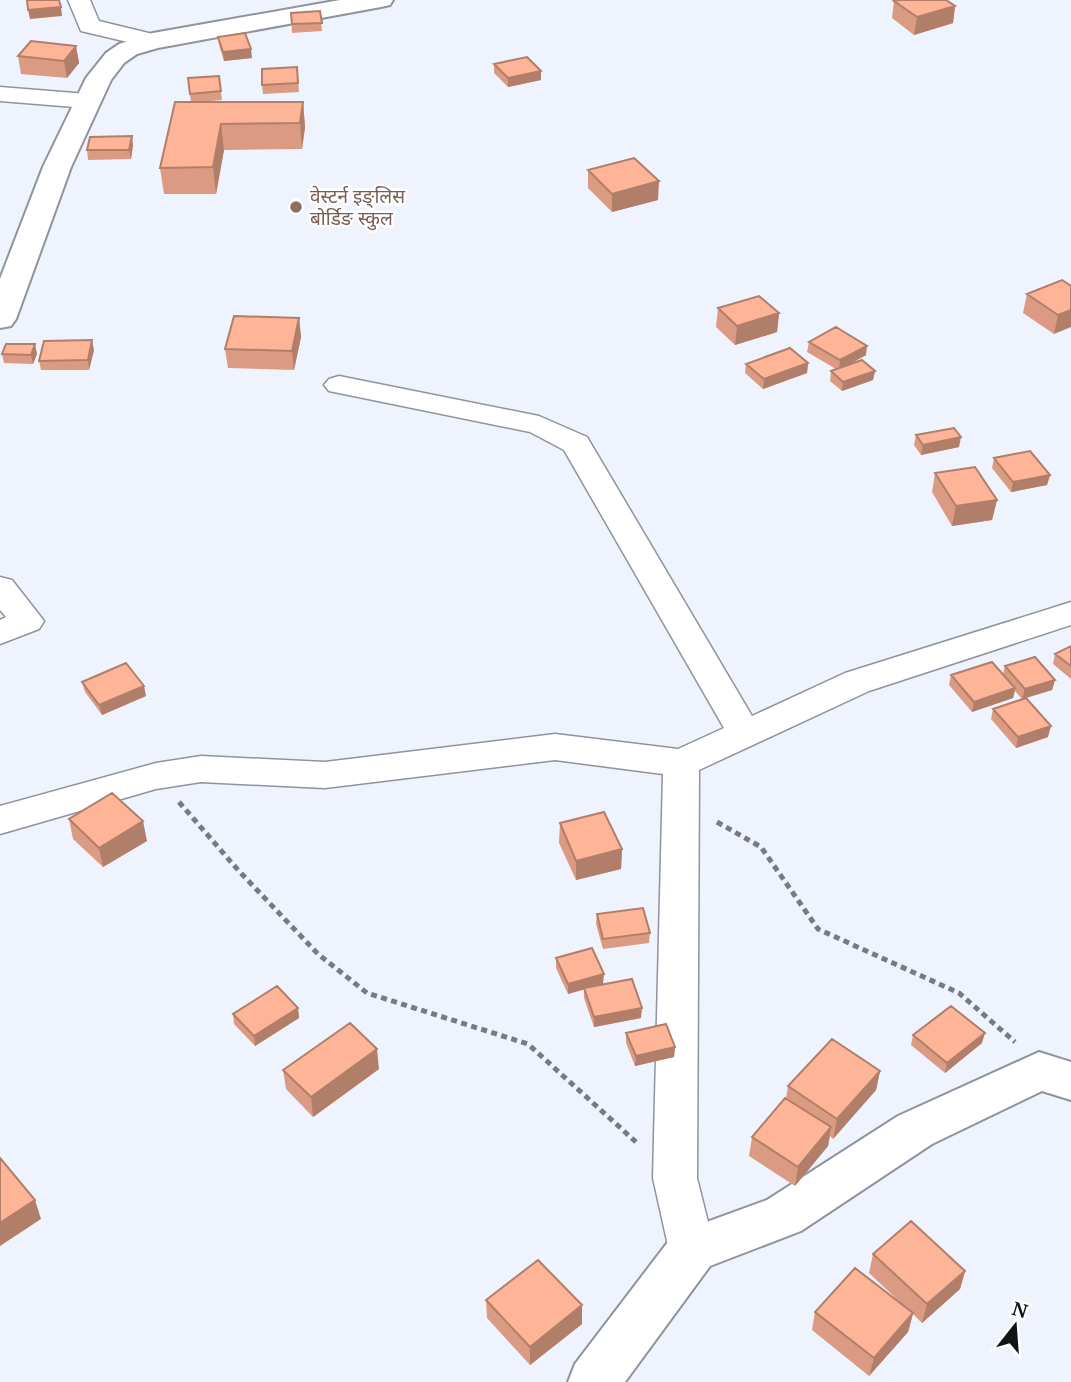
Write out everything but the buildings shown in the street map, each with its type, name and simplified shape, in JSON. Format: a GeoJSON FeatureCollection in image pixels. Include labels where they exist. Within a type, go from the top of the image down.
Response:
{"type":"FeatureCollection","features":[{"type":"Feature","properties":{"kind":"street"},"geometry":{"type":"LineString","coordinates":[[79,0],[89,26],[153,41]]}},
{"type":"Feature","properties":{"kind":"street"},"geometry":{"type":"LineString","coordinates":[[0,319],[57,167],[87,101],[115,58],[128,49],[153,41],[381,0]]}},
{"type":"Feature","properties":{"kind":"street"},"geometry":{"type":"LineString","coordinates":[[0,94],[87,101]]}},
{"type":"Feature","properties":{"kind":"street"},"geometry":{"type":"LineString","coordinates":[[339,385],[538,425],[576,444],[745,734]]}},
{"type":"Feature","properties":{"kind":"street"},"geometry":{"type":"LineString","coordinates":[[0,588],[27,621],[0,633]]}},
{"type":"Feature","properties":{"kind":"street"},"geometry":{"type":"LineString","coordinates":[[681,782],[745,734],[857,682],[1071,613]]}},
{"type":"Feature","properties":{"kind":"street"},"geometry":{"type":"LineString","coordinates":[[0,820],[156,776],[201,769],[326,775],[555,747],[681,782]]}},
{"type":"Feature","properties":{"kind":"street"},"geometry":{"type":"LineString","coordinates":[[681,782],[675,1178],[692,1250]]}},
{"type":"Feature","properties":{"kind":"street"},"geometry":{"type":"LineString","coordinates":[[596,1382],[692,1250],[784,1216],[915,1130],[1055,1076]]}},
{"type":"Feature","properties":{"kind":"path"},"geometry":{"type":"LineString","coordinates":[[156,776],[238,870],[318,954],[367,993],[528,1044],[675,1178]]}},
{"type":"Feature","properties":{"kind":"path"},"geometry":{"type":"LineString","coordinates":[[681,782],[761,847],[818,929],[959,993],[1055,1076]]}},
{"type":"Feature","properties":{"kind":"place","name":"वेस्टर्न इङ्लिस बोर्डिङ स्कुल"},"geometry":{"type":"Point","coordinates":[296,207]}}]}
